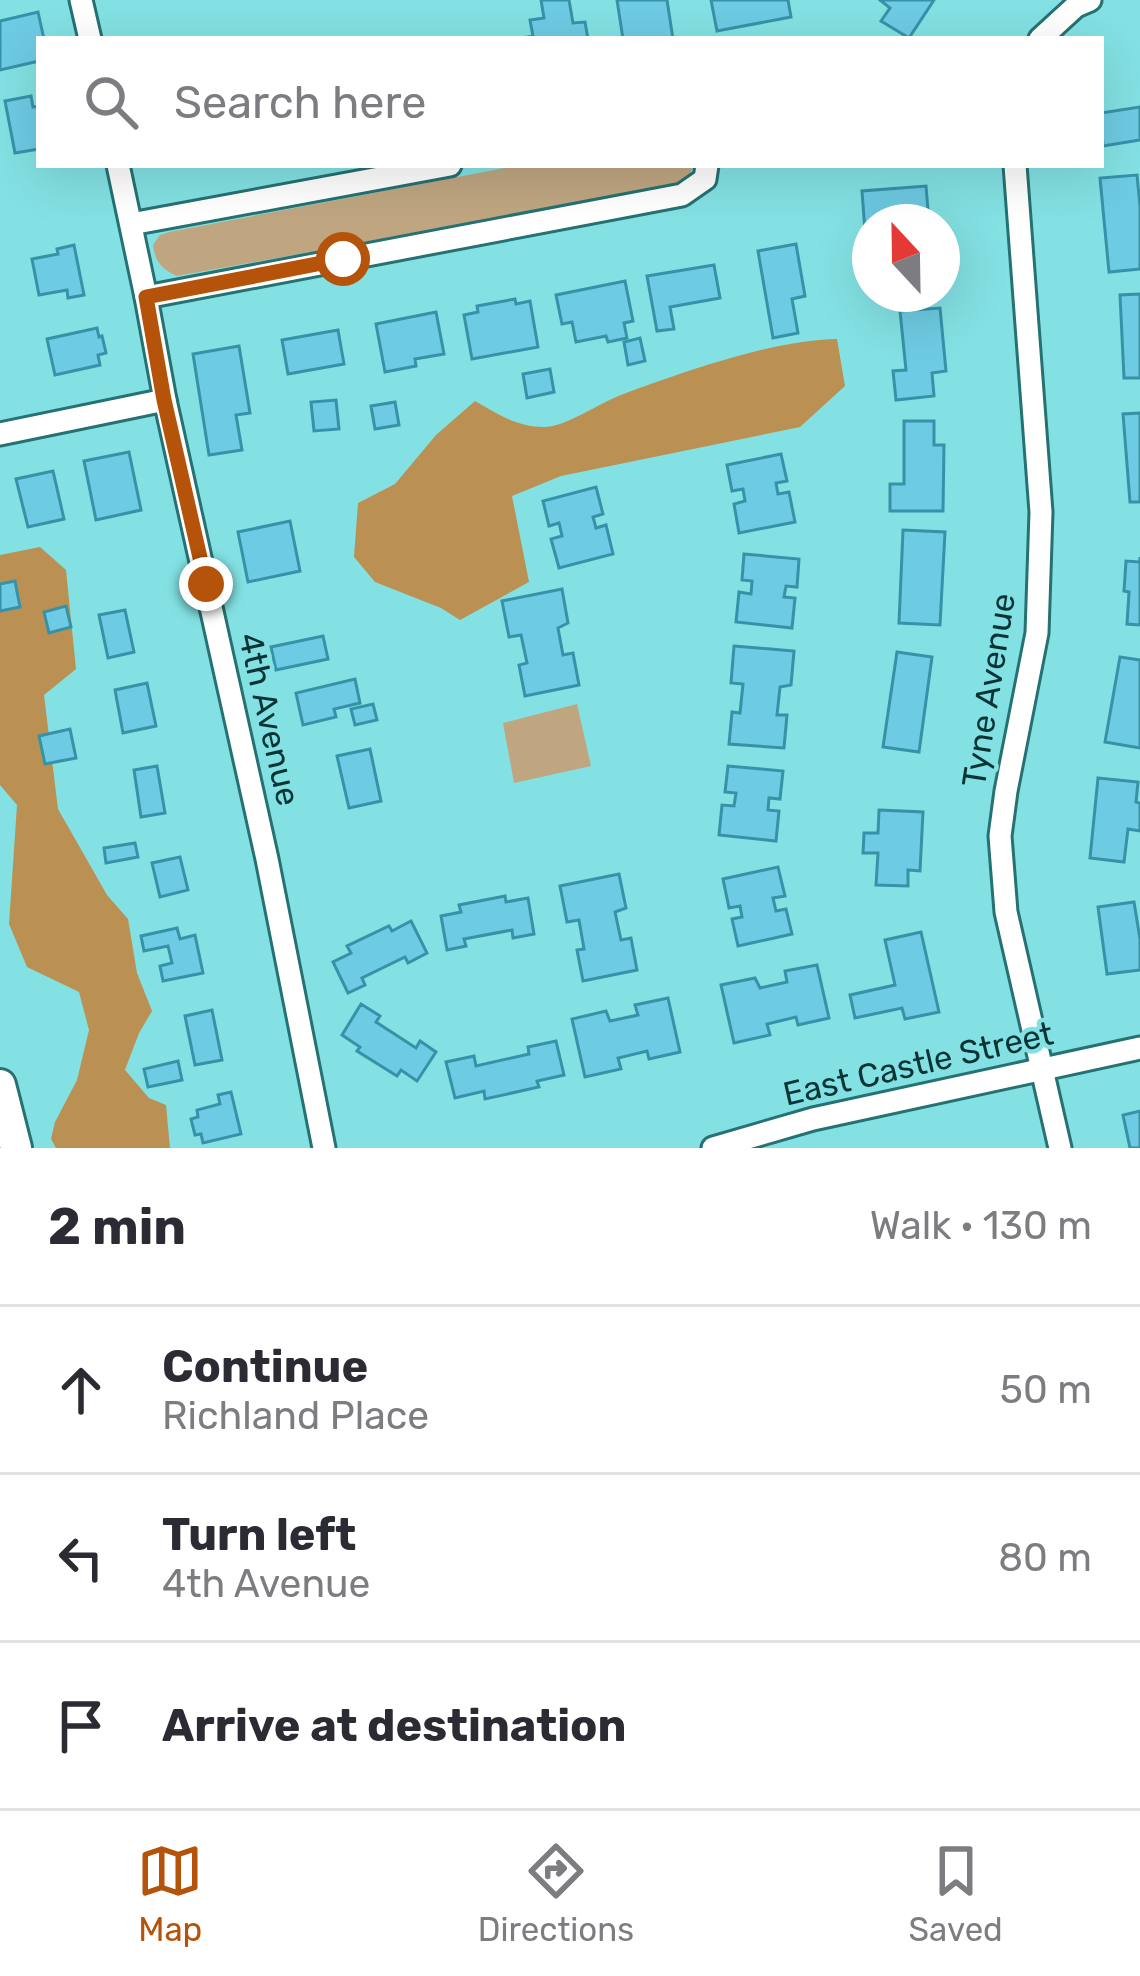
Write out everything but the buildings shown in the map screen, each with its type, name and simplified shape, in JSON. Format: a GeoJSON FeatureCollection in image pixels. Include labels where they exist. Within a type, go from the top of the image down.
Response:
{"type":"FeatureCollection","features":[{"type":"Feature","properties":{"kind":"main road"},"geometry":{"type":"LineString","coordinates":[[0,1085],[16,1148]]}},
{"type":"Feature","properties":{"kind":"street"},"geometry":{"type":"LineString","coordinates":[[81,0],[89,36]]}},
{"type":"Feature","properties":{"kind":"street"},"geometry":{"type":"LineString","coordinates":[[1043,36],[1076,6],[1090,0]]}},
{"type":"Feature","properties":{"kind":"street","name":"4th Avenue"},"geometry":{"type":"LineString","coordinates":[[119,168],[324,1148]]}},
{"type":"Feature","properties":{"kind":"street"},"geometry":{"type":"LineString","coordinates":[[131,224],[434,168]]}},
{"type":"Feature","properties":{"kind":"street"},"geometry":{"type":"LineString","coordinates":[[146,297],[682,195],[705,179],[706,168]]}},
{"type":"Feature","properties":{"kind":"street","name":"Tyne Avenue"},"geometry":{"type":"LineString","coordinates":[[1015,168],[1041,512],[1036,632],[1000,836],[1006,912],[1060,1148]]}},
{"type":"Feature","properties":{"kind":"street"},"geometry":{"type":"LineString","coordinates":[[0,434],[164,400]]}},
{"type":"Feature","properties":{"kind":"street","name":"East Castle Street"},"geometry":{"type":"LineString","coordinates":[[713,1148],[813,1119],[1140,1048]]}},
{"type":"Feature","properties":{"kind":"shaded area"},"geometry":{"type":"Polygon","coordinates":[[[505,168],[692,168],[690,175],[672,187],[177,276],[160,264],[154,251],[160,235],[505,168]]]}},
{"type":"Feature","properties":{"kind":"shaded area"},"geometry":{"type":"Polygon","coordinates":[[[837,339],[845,386],[800,427],[561,476],[512,496],[529,582],[460,620],[375,582],[354,557],[358,503],[395,484],[436,435],[475,401],[516,422],[553,426],[699,367],[785,345],[837,339]]]}},
{"type":"Feature","properties":{"kind":"shaded area"},"geometry":{"type":"Polygon","coordinates":[[[40,547],[66,570],[76,669],[44,695],[58,809],[107,895],[128,919],[137,973],[152,1011],[125,1070],[149,1098],[166,1105],[170,1148],[56,1148],[51,1139],[77,1080],[89,1030],[79,992],[27,967],[9,924],[17,805],[0,785],[0,555],[40,547]]]}},
{"type":"Feature","properties":{"kind":"shaded area"},"geometry":{"type":"Polygon","coordinates":[[[577,704],[591,766],[514,783],[503,723],[577,704]]]}},
{"type":"Feature","properties":{"kind":"route"},"geometry":{"type":"LineString","coordinates":[[206,584],[146,297],[343,259]]}}]}
